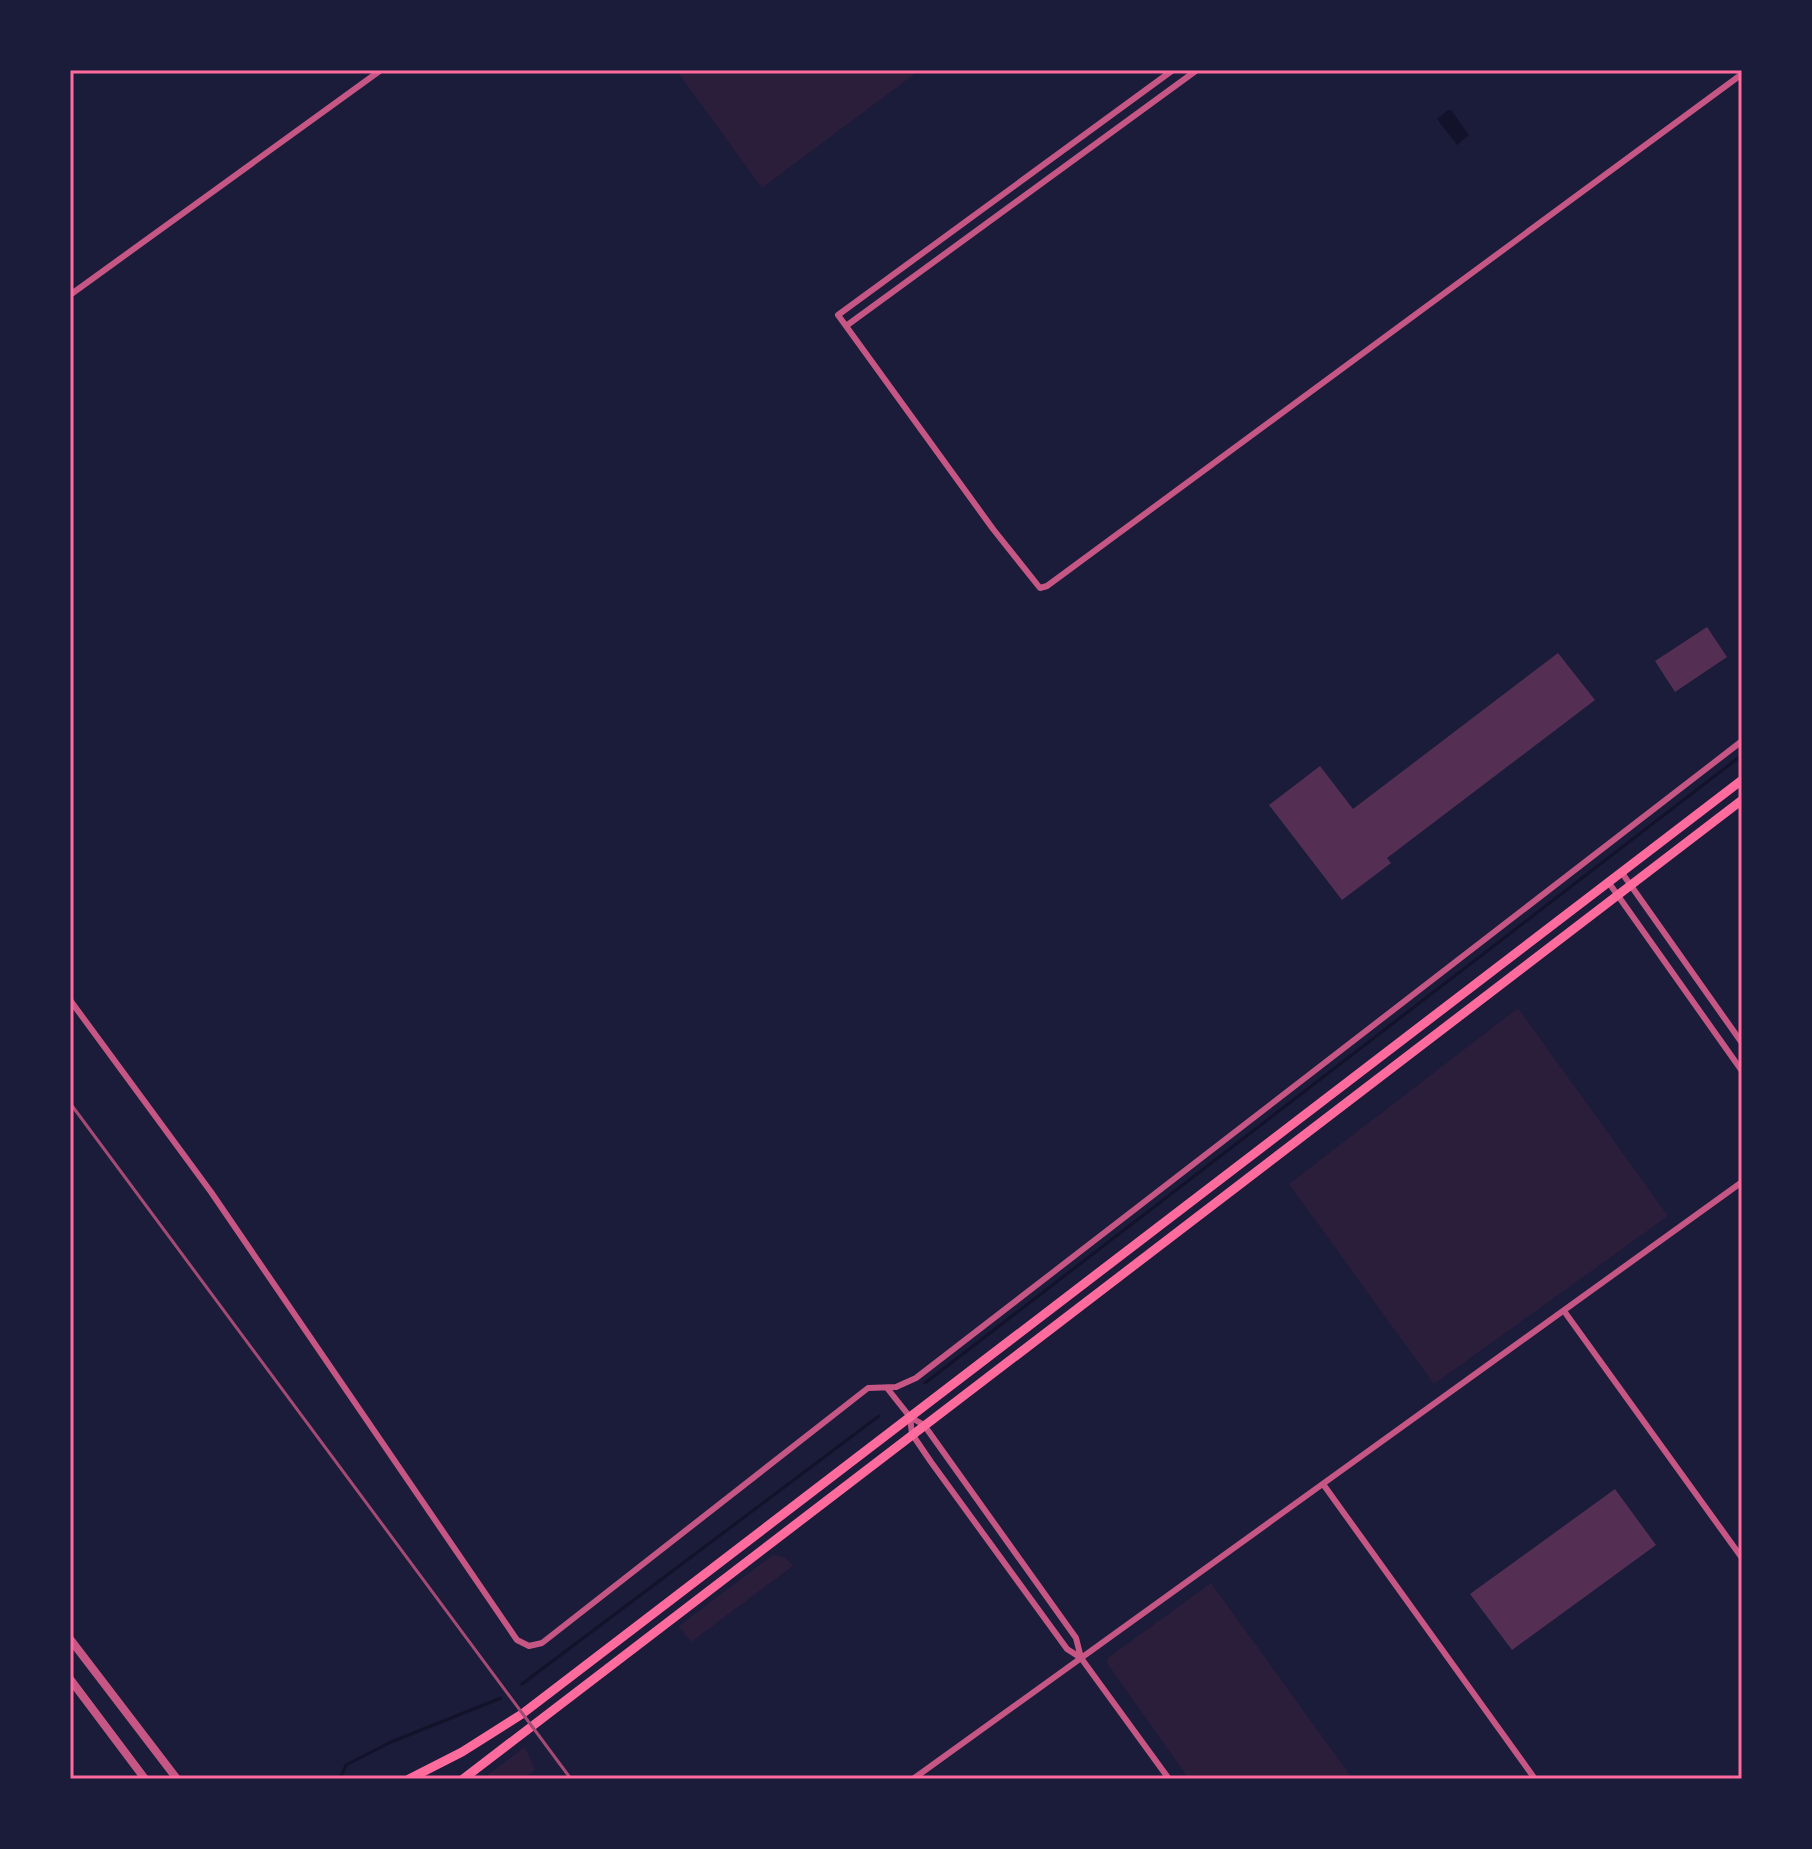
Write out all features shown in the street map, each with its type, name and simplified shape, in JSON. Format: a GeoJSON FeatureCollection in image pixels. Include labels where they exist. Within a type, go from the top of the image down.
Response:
{"type":"FeatureCollection","features":[{"type":"Feature","properties":{"kind":"main road"},"geometry":{"type":"LineString","coordinates":[[409,1779],[462,1752],[522,1714],[1742,780]]}},
{"type":"Feature","properties":{"kind":"main road"},"geometry":{"type":"LineString","coordinates":[[463,1779],[1742,800]]}},
{"type":"Feature","properties":{"kind":"main road"},"geometry":{"type":"LineString","coordinates":[[1688,822],[1697,834]]}},
{"type":"Feature","properties":{"kind":"street"},"geometry":{"type":"LineString","coordinates":[[70,295],[381,70]]}},
{"type":"Feature","properties":{"kind":"street"},"geometry":{"type":"LineString","coordinates":[[1173,70],[838,315],[993,529],[1040,588],[1742,74]]}},
{"type":"Feature","properties":{"kind":"street"},"geometry":{"type":"LineString","coordinates":[[846,326],[1197,70]]}},
{"type":"Feature","properties":{"kind":"street"},"geometry":{"type":"LineString","coordinates":[[70,1000],[211,1192],[517,1640],[529,1646],[542,1643],[868,1388],[905,1385],[916,1378],[1742,741]]}},
{"type":"Feature","properties":{"kind":"street"},"geometry":{"type":"LineString","coordinates":[[1622,873],[1742,1043]]}},
{"type":"Feature","properties":{"kind":"street"},"geometry":{"type":"LineString","coordinates":[[1609,883],[1742,1071]]}},
{"type":"Feature","properties":{"kind":"street"},"geometry":{"type":"LineString","coordinates":[[913,1779],[1742,1182]]}},
{"type":"Feature","properties":{"kind":"street"},"geometry":{"type":"LineString","coordinates":[[1564,1311],[1742,1558]]}},
{"type":"Feature","properties":{"kind":"street"},"geometry":{"type":"LineString","coordinates":[[887,1388],[910,1417],[924,1425],[1076,1638],[1081,1658]]}},
{"type":"Feature","properties":{"kind":"street"},"geometry":{"type":"LineString","coordinates":[[910,1417],[912,1434],[1067,1649],[1081,1658],[1169,1779]]}},
{"type":"Feature","properties":{"kind":"street"},"geometry":{"type":"LineString","coordinates":[[1323,1484],[1535,1779]]}},
{"type":"Feature","properties":{"kind":"street"},"geometry":{"type":"LineString","coordinates":[[70,1639],[177,1779]]}},
{"type":"Feature","properties":{"kind":"street"},"geometry":{"type":"LineString","coordinates":[[70,1679],[145,1779]]}},
{"type":"Feature","properties":{"kind":"shaded area"},"geometry":{"type":"Polygon","coordinates":[[[676,70],[920,70],[762,188],[676,70]]]}},
{"type":"Feature","properties":{"kind":"shaded area"},"geometry":{"type":"Polygon","coordinates":[[[1448,110],[1469,135],[1457,145],[1437,119],[1448,110]]]}},
{"type":"Feature","properties":{"kind":"shaded area"},"geometry":{"type":"Polygon","coordinates":[[[1518,1008],[1668,1216],[1434,1384],[1289,1184],[1518,1008]]]}},
{"type":"Feature","properties":{"kind":"shaded area"},"geometry":{"type":"Polygon","coordinates":[[[773,1555],[785,1557],[793,1566],[691,1642],[679,1626],[773,1555]]]}},
{"type":"Feature","properties":{"kind":"shaded area"},"geometry":{"type":"Polygon","coordinates":[[[1211,1583],[1350,1775],[1345,1779],[1189,1779],[1107,1663],[1108,1658],[1211,1583]]]}},
{"type":"Feature","properties":{"kind":"shaded area"},"geometry":{"type":"Polygon","coordinates":[[[525,1747],[535,1770],[523,1779],[482,1779],[525,1747]]]}},
{"type":"Feature","properties":{"kind":"building"},"geometry":{"type":"Polygon","coordinates":[[[1707,627],[1727,657],[1675,692],[1655,661],[1707,627]]]}},
{"type":"Feature","properties":{"kind":"building"},"geometry":{"type":"Polygon","coordinates":[[[1558,653],[1595,700],[1387,858],[1391,863],[1342,900],[1269,805],[1320,766],[1353,809],[1558,653]]]}},
{"type":"Feature","properties":{"kind":"building"},"geometry":{"type":"Polygon","coordinates":[[[1615,1489],[1656,1545],[1512,1650],[1470,1594],[1615,1489]]]}},
{"type":"Feature","properties":{"kind":"waterway"},"geometry":{"type":"LineString","coordinates":[[925,1383],[1742,755]]}},
{"type":"Feature","properties":{"kind":"waterway"},"geometry":{"type":"LineString","coordinates":[[522,1684],[879,1416]]}},
{"type":"Feature","properties":{"kind":"waterway"},"geometry":{"type":"LineString","coordinates":[[340,1779],[346,1765],[391,1742],[501,1698]]}},
{"type":"Feature","properties":{"kind":"railway"},"geometry":{"type":"LineString","coordinates":[[70,1103],[571,1779]]}}]}
